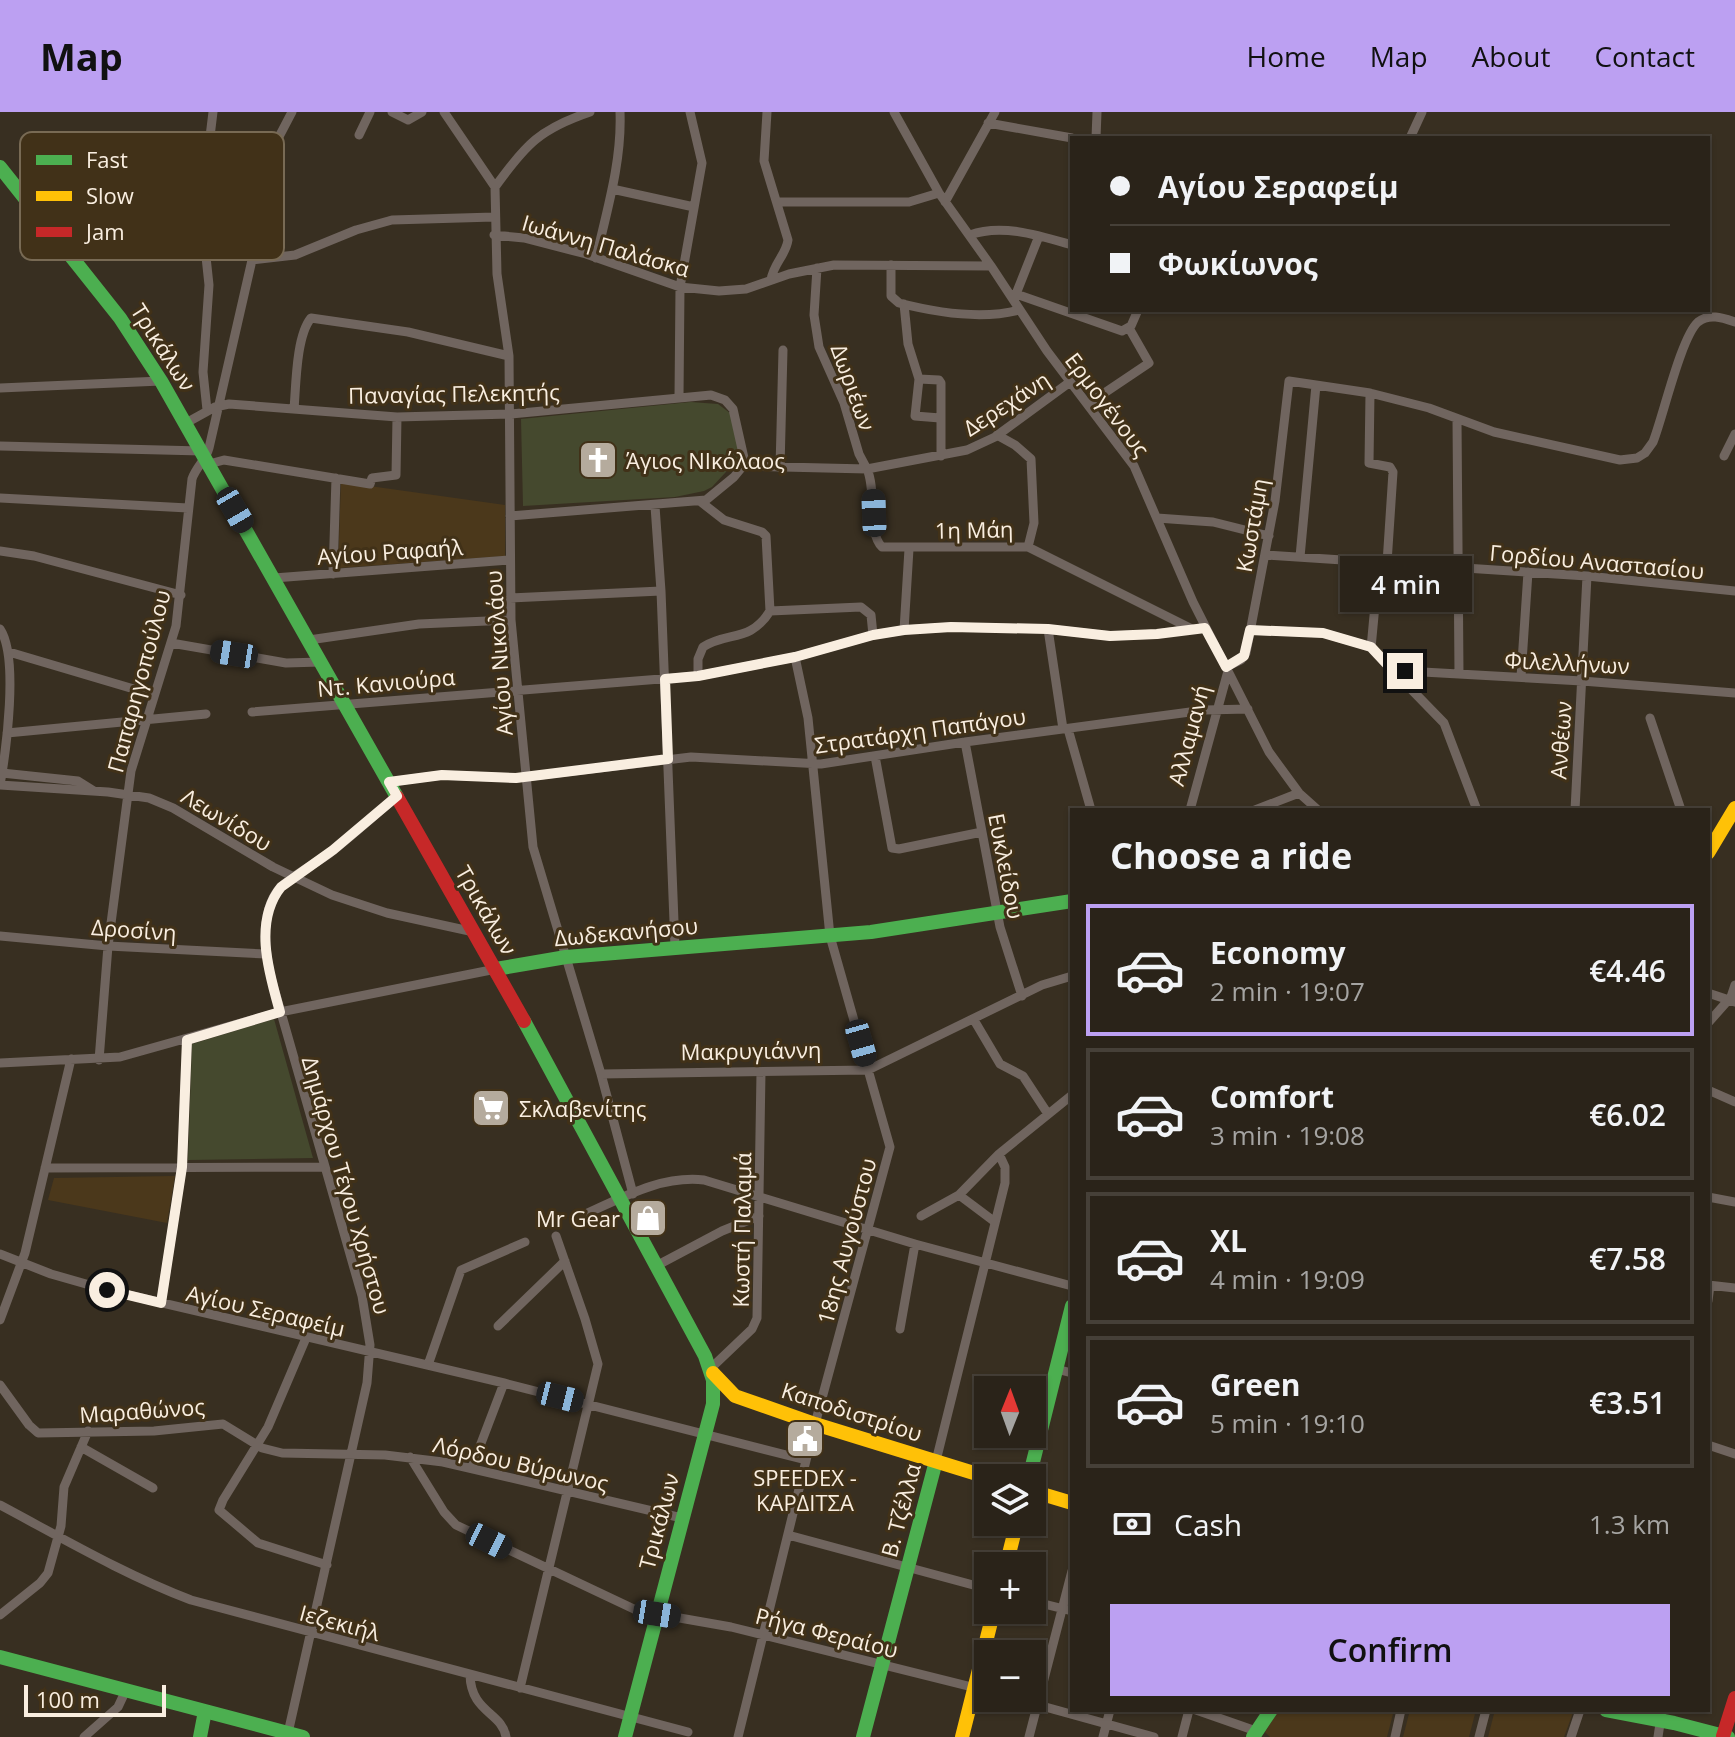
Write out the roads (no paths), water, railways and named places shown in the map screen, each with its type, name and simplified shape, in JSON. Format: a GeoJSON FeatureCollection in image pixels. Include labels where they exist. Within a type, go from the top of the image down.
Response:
{"type":"FeatureCollection","features":[{"type":"Feature","properties":{"kind":"main road","name":"Τρικάλων"},"geometry":{"type":"LineString","coordinates":[[0,167],[20,192]]}},
{"type":"Feature","properties":{"kind":"main road","name":"Τρικάλων"},"geometry":{"type":"LineString","coordinates":[[74,260],[120,318],[186,423],[474,932],[628,1196],[656,1266],[710,1369],[713,1404],[625,1737]]}},
{"type":"Feature","properties":{"kind":"main road"},"geometry":{"type":"LineString","coordinates":[[1713,835],[1735,808]]}},
{"type":"Feature","properties":{"kind":"main road","name":"Δωδεκανήσου"},"geometry":{"type":"LineString","coordinates":[[496,969],[566,957],[830,936],[1070,901]]}},
{"type":"Feature","properties":{"kind":"main road"},"geometry":{"type":"LineString","coordinates":[[1032,1464],[1070,1314]]}},
{"type":"Feature","properties":{"kind":"main road","name":"Καποδιστρίου"},"geometry":{"type":"LineString","coordinates":[[710,1369],[735,1396],[974,1473]]}},
{"type":"Feature","properties":{"kind":"main road"},"geometry":{"type":"LineString","coordinates":[[713,1404],[735,1396]]}},
{"type":"Feature","properties":{"kind":"main road","name":"Β. Τζέλλα"},"geometry":{"type":"LineString","coordinates":[[863,1737],[936,1461]]}},
{"type":"Feature","properties":{"kind":"main road"},"geometry":{"type":"LineString","coordinates":[[1046,1495],[1070,1502]]}},
{"type":"Feature","properties":{"kind":"main road"},"geometry":{"type":"LineString","coordinates":[[0,1657],[296,1735]]}},
{"type":"Feature","properties":{"kind":"main road"},"geometry":{"type":"LineString","coordinates":[[1628,1712],[1661,1715],[1726,1736],[1735,1698]]}},
{"type":"Feature","properties":{"kind":"main road"},"geometry":{"type":"LineString","coordinates":[[962,1737],[974,1707]]}},
{"type":"Feature","properties":{"kind":"main road"},"geometry":{"type":"LineString","coordinates":[[200,1737],[205,1711]]}},
{"type":"Feature","properties":{"kind":"main road"},"geometry":{"type":"LineString","coordinates":[[1254,1734],[1270,1712]]}},
{"type":"Feature","properties":{"kind":"street"},"geometry":{"type":"LineString","coordinates":[[211,132],[213,112]]}},
{"type":"Feature","properties":{"kind":"street","name":"Παπαρηγοπούλου"},"geometry":{"type":"LineString","coordinates":[[282,132],[292,112]]}},
{"type":"Feature","properties":{"kind":"street"},"geometry":{"type":"LineString","coordinates":[[359,135],[370,112]]}},
{"type":"Feature","properties":{"kind":"street"},"geometry":{"type":"LineString","coordinates":[[392,112],[408,120],[422,112]]}},
{"type":"Feature","properties":{"kind":"street"},"geometry":{"type":"LineString","coordinates":[[444,112],[495,187],[532,141],[562,122],[590,112]]}},
{"type":"Feature","properties":{"kind":"street"},"geometry":{"type":"LineString","coordinates":[[596,258],[612,189],[620,139],[620,112]]}},
{"type":"Feature","properties":{"kind":"street"},"geometry":{"type":"LineString","coordinates":[[510,516],[701,502],[717,492],[743,466],[744,452],[735,414],[728,402],[708,395],[679,397],[680,287],[702,163],[690,112]]}},
{"type":"Feature","properties":{"kind":"street"},"geometry":{"type":"LineString","coordinates":[[767,112],[763,159],[788,243],[773,268],[771,280]]}},
{"type":"Feature","properties":{"kind":"street","name":"Ερμογένους"},"geometry":{"type":"LineString","coordinates":[[894,112],[942,197],[1014,295],[1019,310],[1070,382],[1134,466],[1205,628],[1275,764],[1316,808]]}},
{"type":"Feature","properties":{"kind":"street"},"geometry":{"type":"LineString","coordinates":[[777,202],[909,202],[942,197],[995,112]]}},
{"type":"Feature","properties":{"kind":"street"},"geometry":{"type":"LineString","coordinates":[[1096,136],[1097,112]]}},
{"type":"Feature","properties":{"kind":"street"},"geometry":{"type":"LineString","coordinates":[[1411,136],[1422,112]]}},
{"type":"Feature","properties":{"kind":"street"},"geometry":{"type":"LineString","coordinates":[[988,123],[1070,138]]}},
{"type":"Feature","properties":{"kind":"street","name":"Αγίου Νικολάου"},"geometry":{"type":"LineString","coordinates":[[495,187],[494,235],[509,356],[511,620],[533,847],[601,1074],[628,1196]]}},
{"type":"Feature","properties":{"kind":"street"},"geometry":{"type":"LineString","coordinates":[[612,189],[694,207]]}},
{"type":"Feature","properties":{"kind":"street","name":"Ιωάννη Παλάσκα"},"geometry":{"type":"LineString","coordinates":[[284,256],[392,220],[494,217]]}},
{"type":"Feature","properties":{"kind":"street"},"geometry":{"type":"LineString","coordinates":[[970,235],[992,231],[1039,236],[1070,244]]}},
{"type":"Feature","properties":{"kind":"street","name":"Ιωάννη Παλάσκα"},"geometry":{"type":"LineString","coordinates":[[494,235],[524,238],[596,258],[680,287],[733,290],[817,268],[991,266]]}},
{"type":"Feature","properties":{"kind":"street"},"geometry":{"type":"LineString","coordinates":[[1039,236],[1014,295],[1117,330],[1129,328]]}},
{"type":"Feature","properties":{"kind":"street"},"geometry":{"type":"LineString","coordinates":[[206,260],[209,285],[203,372],[207,410]]}},
{"type":"Feature","properties":{"kind":"street","name":"Παπαρηγοπούλου"},"geometry":{"type":"LineString","coordinates":[[99,1060],[108,946],[133,765],[171,643],[181,595],[193,475],[205,458],[252,260]]}},
{"type":"Feature","properties":{"kind":"street"},"geometry":{"type":"LineString","coordinates":[[891,265],[892,297],[904,304],[975,315],[1019,310]]}},
{"type":"Feature","properties":{"kind":"street","name":"Δωριέων"},"geometry":{"type":"LineString","coordinates":[[817,268],[814,315],[819,347],[844,403],[856,446],[867,469]]}},
{"type":"Feature","properties":{"kind":"street"},"geometry":{"type":"LineString","coordinates":[[904,304],[908,344],[919,379],[915,416],[940,418]]}},
{"type":"Feature","properties":{"kind":"street"},"geometry":{"type":"LineString","coordinates":[[1129,328],[1137,312]]}},
{"type":"Feature","properties":{"kind":"street"},"geometry":{"type":"LineString","coordinates":[[294,409],[305,330],[308,320],[314,317],[408,332],[509,356]]}},
{"type":"Feature","properties":{"kind":"street"},"geometry":{"type":"LineString","coordinates":[[1300,557],[1316,385],[1370,393],[1429,408],[1494,432],[1629,460],[1637,458],[1653,442],[1681,357],[1696,325],[1702,319],[1713,317],[1735,322]]}},
{"type":"Feature","properties":{"kind":"street"},"geometry":{"type":"LineString","coordinates":[[1088,404],[1149,363],[1129,328]]}},
{"type":"Feature","properties":{"kind":"street"},"geometry":{"type":"LineString","coordinates":[[780,468],[783,350]]}},
{"type":"Feature","properties":{"kind":"street"},"geometry":{"type":"LineString","coordinates":[[919,379],[939,380],[941,383],[941,456]]}},
{"type":"Feature","properties":{"kind":"street"},"geometry":{"type":"LineString","coordinates":[[0,388],[161,381]]}},
{"type":"Feature","properties":{"kind":"street","name":"Κωστάμη"},"geometry":{"type":"LineString","coordinates":[[1227,669],[1244,656],[1250,630],[1275,501],[1287,384],[1292,381],[1316,385]]}},
{"type":"Feature","properties":{"kind":"street","name":"Δερεχάνη"},"geometry":{"type":"LineString","coordinates":[[867,469],[967,450],[997,435],[1070,382]]}},
{"type":"Feature","properties":{"kind":"street"},"geometry":{"type":"LineString","coordinates":[[1370,393],[1369,463],[1390,467],[1393,472],[1371,647]]}},
{"type":"Feature","properties":{"kind":"street","name":"Παναγίας Πελεκητής"},"geometry":{"type":"LineString","coordinates":[[186,423],[218,406],[397,417],[511,414],[679,397]]}},
{"type":"Feature","properties":{"kind":"street"},"geometry":{"type":"LineString","coordinates":[[0,446],[205,458],[370,484],[372,478],[395,477],[397,417]]}},
{"type":"Feature","properties":{"kind":"street"},"geometry":{"type":"LineString","coordinates":[[1457,419],[1459,674]]}},
{"type":"Feature","properties":{"kind":"street"},"geometry":{"type":"LineString","coordinates":[[1724,456],[1735,434]]}},
{"type":"Feature","properties":{"kind":"street"},"geometry":{"type":"LineString","coordinates":[[997,435],[1031,459],[1034,523],[1028,547]]}},
{"type":"Feature","properties":{"kind":"street"},"geometry":{"type":"LineString","coordinates":[[743,466],[867,469]]}},
{"type":"Feature","properties":{"kind":"street","name":"1η Μάη"},"geometry":{"type":"LineString","coordinates":[[867,469],[872,484],[877,542],[885,548],[1028,547],[1161,611],[1190,629]]}},
{"type":"Feature","properties":{"kind":"street"},"geometry":{"type":"LineString","coordinates":[[333,574],[336,478]]}},
{"type":"Feature","properties":{"kind":"street"},"geometry":{"type":"LineString","coordinates":[[0,498],[188,508]]}},
{"type":"Feature","properties":{"kind":"street"},"geometry":{"type":"LineString","coordinates":[[698,676],[698,659],[703,647],[746,634],[765,620],[770,611],[766,536],[724,520],[701,502]]}},
{"type":"Feature","properties":{"kind":"street"},"geometry":{"type":"LineString","coordinates":[[655,506],[675,947]]}},
{"type":"Feature","properties":{"kind":"street"},"geometry":{"type":"LineString","coordinates":[[1157,518],[1213,522],[1269,536]]}},
{"type":"Feature","properties":{"kind":"street"},"geometry":{"type":"LineString","coordinates":[[904,630],[909,549]]}},
{"type":"Feature","properties":{"kind":"street"},"geometry":{"type":"LineString","coordinates":[[0,551],[26,554],[181,595]]}},
{"type":"Feature","properties":{"kind":"street","name":"Γορδίου Αναστασίου"},"geometry":{"type":"LineString","coordinates":[[1265,555],[1587,576],[1735,591]]}},
{"type":"Feature","properties":{"kind":"street","name":"Αγίου Ραφαήλ"},"geometry":{"type":"LineString","coordinates":[[274,578],[509,560]]}},
{"type":"Feature","properties":{"kind":"street"},"geometry":{"type":"LineString","coordinates":[[1521,677],[1528,572]]}},
{"type":"Feature","properties":{"kind":"street","name":"Ανθέων"},"geometry":{"type":"LineString","coordinates":[[1575,808],[1587,576]]}},
{"type":"Feature","properties":{"kind":"street"},"geometry":{"type":"LineString","coordinates":[[510,598],[661,591]]}},
{"type":"Feature","properties":{"kind":"street"},"geometry":{"type":"LineString","coordinates":[[770,611],[861,607],[871,615],[873,635]]}},
{"type":"Feature","properties":{"kind":"street"},"geometry":{"type":"LineString","coordinates":[[309,640],[419,624],[511,620]]}},
{"type":"Feature","properties":{"kind":"street","name":"Ντ. Κανιούρα"},"geometry":{"type":"LineString","coordinates":[[252,712],[698,676],[795,657],[873,635],[904,630],[951,627],[1048,629],[1110,636],[1190,629]]}},
{"type":"Feature","properties":{"kind":"street"},"geometry":{"type":"LineString","coordinates":[[1190,629],[1205,628]]}},
{"type":"Feature","properties":{"kind":"street"},"geometry":{"type":"LineString","coordinates":[[0,629],[9,652],[7,733],[0,785]]}},
{"type":"Feature","properties":{"kind":"street"},"geometry":{"type":"LineString","coordinates":[[1048,629],[1066,729],[1090,808]]}},
{"type":"Feature","properties":{"kind":"street"},"geometry":{"type":"LineString","coordinates":[[1250,630],[1323,633],[1371,647],[1444,723],[1476,808]]}},
{"type":"Feature","properties":{"kind":"street"},"geometry":{"type":"LineString","coordinates":[[171,643],[286,663],[321,662]]}},
{"type":"Feature","properties":{"kind":"street"},"geometry":{"type":"LineString","coordinates":[[9,652],[154,695]]}},
{"type":"Feature","properties":{"kind":"street","name":"18ης Αυγούστου"},"geometry":{"type":"LineString","coordinates":[[738,1737],[815,1424],[890,1143],[830,936],[813,764],[795,657]]}},
{"type":"Feature","properties":{"kind":"street","name":"Αλλαμανή"},"geometry":{"type":"LineString","coordinates":[[1191,808],[1227,669]]}},
{"type":"Feature","properties":{"kind":"street","name":"Φιλελλήνων"},"geometry":{"type":"LineString","coordinates":[[1397,675],[1405,671],[1521,677],[1735,693]]}},
{"type":"Feature","properties":{"kind":"street","name":"Στρατάρχη Παπάγου"},"geometry":{"type":"LineString","coordinates":[[389,782],[442,775],[526,777],[707,757],[813,764],[1217,708],[1248,709]]}},
{"type":"Feature","properties":{"kind":"street"},"geometry":{"type":"LineString","coordinates":[[7,733],[206,714]]}},
{"type":"Feature","properties":{"kind":"street"},"geometry":{"type":"LineString","coordinates":[[1650,718],[1680,808]]}},
{"type":"Feature","properties":{"kind":"street","name":"Ευκλείδου"},"geometry":{"type":"LineString","coordinates":[[965,742],[997,913],[1005,948],[1022,996]]}},
{"type":"Feature","properties":{"kind":"street"},"geometry":{"type":"LineString","coordinates":[[875,756],[892,848],[982,832]]}},
{"type":"Feature","properties":{"kind":"street"},"geometry":{"type":"LineString","coordinates":[[2,773],[78,781],[94,791]]}},
{"type":"Feature","properties":{"kind":"street","name":"Λεωνίδου"},"geometry":{"type":"LineString","coordinates":[[0,785],[128,794],[165,803],[295,878],[369,908],[453,930],[474,932]]}},
{"type":"Feature","properties":{"kind":"street"},"geometry":{"type":"LineString","coordinates":[[1260,808],[1299,793]]}},
{"type":"Feature","properties":{"kind":"street","name":"Δημάρχου Τέγου Χρήστου"},"geometry":{"type":"LineString","coordinates":[[296,1735],[312,1633],[367,1383],[370,1352],[362,1296],[266,954],[272,903],[281,887],[333,850],[397,796]]}},
{"type":"Feature","properties":{"kind":"street","name":"Δροσίνη"},"geometry":{"type":"LineString","coordinates":[[0,936],[108,946],[266,954]]}},
{"type":"Feature","properties":{"kind":"street","name":"Δωδεκανήσου"},"geometry":{"type":"LineString","coordinates":[[0,1063],[99,1060],[135,1054],[280,1012],[496,969]]}},
{"type":"Feature","properties":{"kind":"street","name":"Μακρυγιάννη"},"geometry":{"type":"LineString","coordinates":[[601,1074],[868,1070],[1048,983],[1070,977]]}},
{"type":"Feature","properties":{"kind":"street"},"geometry":{"type":"LineString","coordinates":[[1710,1021],[1732,1001],[1735,985]]}},
{"type":"Feature","properties":{"kind":"street"},"geometry":{"type":"LineString","coordinates":[[1710,994],[1732,1001]]}},
{"type":"Feature","properties":{"kind":"street"},"geometry":{"type":"LineString","coordinates":[[974,1020],[1000,1064],[1023,1076],[1048,1114]]}},
{"type":"Feature","properties":{"kind":"street"},"geometry":{"type":"LineString","coordinates":[[161,1303],[182,1167],[187,1040]]}},
{"type":"Feature","properties":{"kind":"street"},"geometry":{"type":"LineString","coordinates":[[0,1320],[22,1263],[71,1059]]}},
{"type":"Feature","properties":{"kind":"street","name":"Κωστή Παλαμά"},"geometry":{"type":"LineString","coordinates":[[710,1369],[756,1322],[761,1072]]}},
{"type":"Feature","properties":{"kind":"street"},"geometry":{"type":"LineString","coordinates":[[1710,1091],[1735,1102]]}},
{"type":"Feature","properties":{"kind":"street"},"geometry":{"type":"LineString","coordinates":[[921,1216],[959,1195],[999,1154],[1070,1097]]}},
{"type":"Feature","properties":{"kind":"street","name":"Β. Τζέλλα"},"geometry":{"type":"LineString","coordinates":[[936,1461],[1006,1174],[999,1154]]}},
{"type":"Feature","properties":{"kind":"street"},"geometry":{"type":"LineString","coordinates":[[45,1168],[324,1167]]}},
{"type":"Feature","properties":{"kind":"street"},"geometry":{"type":"LineString","coordinates":[[579,1217],[666,1182],[695,1179],[985,1264],[1070,1285]]}},
{"type":"Feature","properties":{"kind":"street"},"geometry":{"type":"LineString","coordinates":[[959,1195],[995,1222]]}},
{"type":"Feature","properties":{"kind":"street"},"geometry":{"type":"LineString","coordinates":[[1710,1197],[1735,1202]]}},
{"type":"Feature","properties":{"kind":"street"},"geometry":{"type":"LineString","coordinates":[[656,1266],[722,1231],[759,1216]]}},
{"type":"Feature","properties":{"kind":"street"},"geometry":{"type":"LineString","coordinates":[[520,1688],[597,1369],[597,1355],[556,1236]]}},
{"type":"Feature","properties":{"kind":"street"},"geometry":{"type":"LineString","coordinates":[[428,1365],[461,1270],[525,1242]]}},
{"type":"Feature","properties":{"kind":"street"},"geometry":{"type":"LineString","coordinates":[[900,1329],[915,1244]]}},
{"type":"Feature","properties":{"kind":"street","name":"Αγίου Σεραφείμ"},"geometry":{"type":"LineString","coordinates":[[0,1254],[76,1282],[588,1403],[806,1460]]}},
{"type":"Feature","properties":{"kind":"street"},"geometry":{"type":"LineString","coordinates":[[498,1326],[565,1261]]}},
{"type":"Feature","properties":{"kind":"street"},"geometry":{"type":"LineString","coordinates":[[1710,1285],[1735,1288]]}},
{"type":"Feature","properties":{"kind":"street"},"geometry":{"type":"LineString","coordinates":[[306,1338],[285,1392],[219,1510],[258,1543],[327,1565]]}},
{"type":"Feature","properties":{"kind":"street"},"geometry":{"type":"LineString","coordinates":[[1056,1369],[1070,1372]]}},
{"type":"Feature","properties":{"kind":"street"},"geometry":{"type":"LineString","coordinates":[[472,1467],[504,1383]]}},
{"type":"Feature","properties":{"kind":"street","name":"Μαραθώνος"},"geometry":{"type":"LineString","coordinates":[[0,1385],[34,1431],[59,1434],[165,1430],[215,1423],[229,1427],[258,1445],[292,1455],[351,1454]]}},
{"type":"Feature","properties":{"kind":"street"},"geometry":{"type":"LineString","coordinates":[[0,1615],[47,1576],[59,1536],[64,1487],[88,1431]]}},
{"type":"Feature","properties":{"kind":"street"},"geometry":{"type":"LineString","coordinates":[[1710,1446],[1735,1454]]}},
{"type":"Feature","properties":{"kind":"street"},"geometry":{"type":"LineString","coordinates":[[81,1447],[153,1488]]}},
{"type":"Feature","properties":{"kind":"street","name":"Λόρδου Βύρωνος"},"geometry":{"type":"LineString","coordinates":[[351,1454],[410,1457],[472,1467],[682,1518]]}},
{"type":"Feature","properties":{"kind":"street","name":"Ρήγα Φεραίου"},"geometry":{"type":"LineString","coordinates":[[410,1457],[444,1512],[456,1525],[548,1570],[656,1616],[763,1634],[974,1688]]}},
{"type":"Feature","properties":{"kind":"street","name":"Ιεζεκιήλ"},"geometry":{"type":"LineString","coordinates":[[0,1505],[172,1593],[688,1732]]}},
{"type":"Feature","properties":{"kind":"street"},"geometry":{"type":"LineString","coordinates":[[788,1535],[974,1585]]}},
{"type":"Feature","properties":{"kind":"street"},"geometry":{"type":"LineString","coordinates":[[1046,1676],[1067,1610],[1070,1587]]}},
{"type":"Feature","properties":{"kind":"street"},"geometry":{"type":"LineString","coordinates":[[1046,1605],[1067,1610]]}},
{"type":"Feature","properties":{"kind":"street"},"geometry":{"type":"LineString","coordinates":[[470,1675],[474,1698],[501,1725],[506,1737]]}},
{"type":"Feature","properties":{"kind":"street"},"geometry":{"type":"LineString","coordinates":[[84,1737],[118,1707],[126,1690]]}},
{"type":"Feature","properties":{"kind":"street"},"geometry":{"type":"LineString","coordinates":[[1046,1707],[1154,1737]]}},
{"type":"Feature","properties":{"kind":"street"},"geometry":{"type":"LineString","coordinates":[[1029,1737],[1035,1712]]}},
{"type":"Feature","properties":{"kind":"street"},"geometry":{"type":"LineString","coordinates":[[1103,1737],[1109,1712]]}},
{"type":"Feature","properties":{"kind":"street"},"geometry":{"type":"LineString","coordinates":[[1182,1737],[1188,1712]]}},
{"type":"Feature","properties":{"kind":"street"},"geometry":{"type":"LineString","coordinates":[[1201,1712],[1254,1734]]}},
{"type":"Feature","properties":{"kind":"street"},"geometry":{"type":"LineString","coordinates":[[1395,1737],[1401,1712]]}},
{"type":"Feature","properties":{"kind":"street"},"geometry":{"type":"LineString","coordinates":[[1479,1737],[1485,1712]]}},
{"type":"Feature","properties":{"kind":"street"},"geometry":{"type":"LineString","coordinates":[[1571,1737],[1579,1712]]}},
{"type":"Feature","properties":{"kind":"street"},"geometry":{"type":"LineString","coordinates":[[1658,1737],[1661,1715]]}},
{"type":"Feature","properties":{"kind":"place","name":"Άγιος ΝΙκόλαος"},"geometry":{"type":"Point","coordinates":[598,460]}},
{"type":"Feature","properties":{"kind":"place","name":"Σκλαβενίτης"},"geometry":{"type":"Point","coordinates":[491,1108]}},
{"type":"Feature","properties":{"kind":"place","name":"Mr Gear"},"geometry":{"type":"Point","coordinates":[648,1218]}},
{"type":"Feature","properties":{"kind":"place","name":"SPEEDEX - ΚΑΡΔΙΤΣΑ"},"geometry":{"type":"Point","coordinates":[805,1439]}}]}
